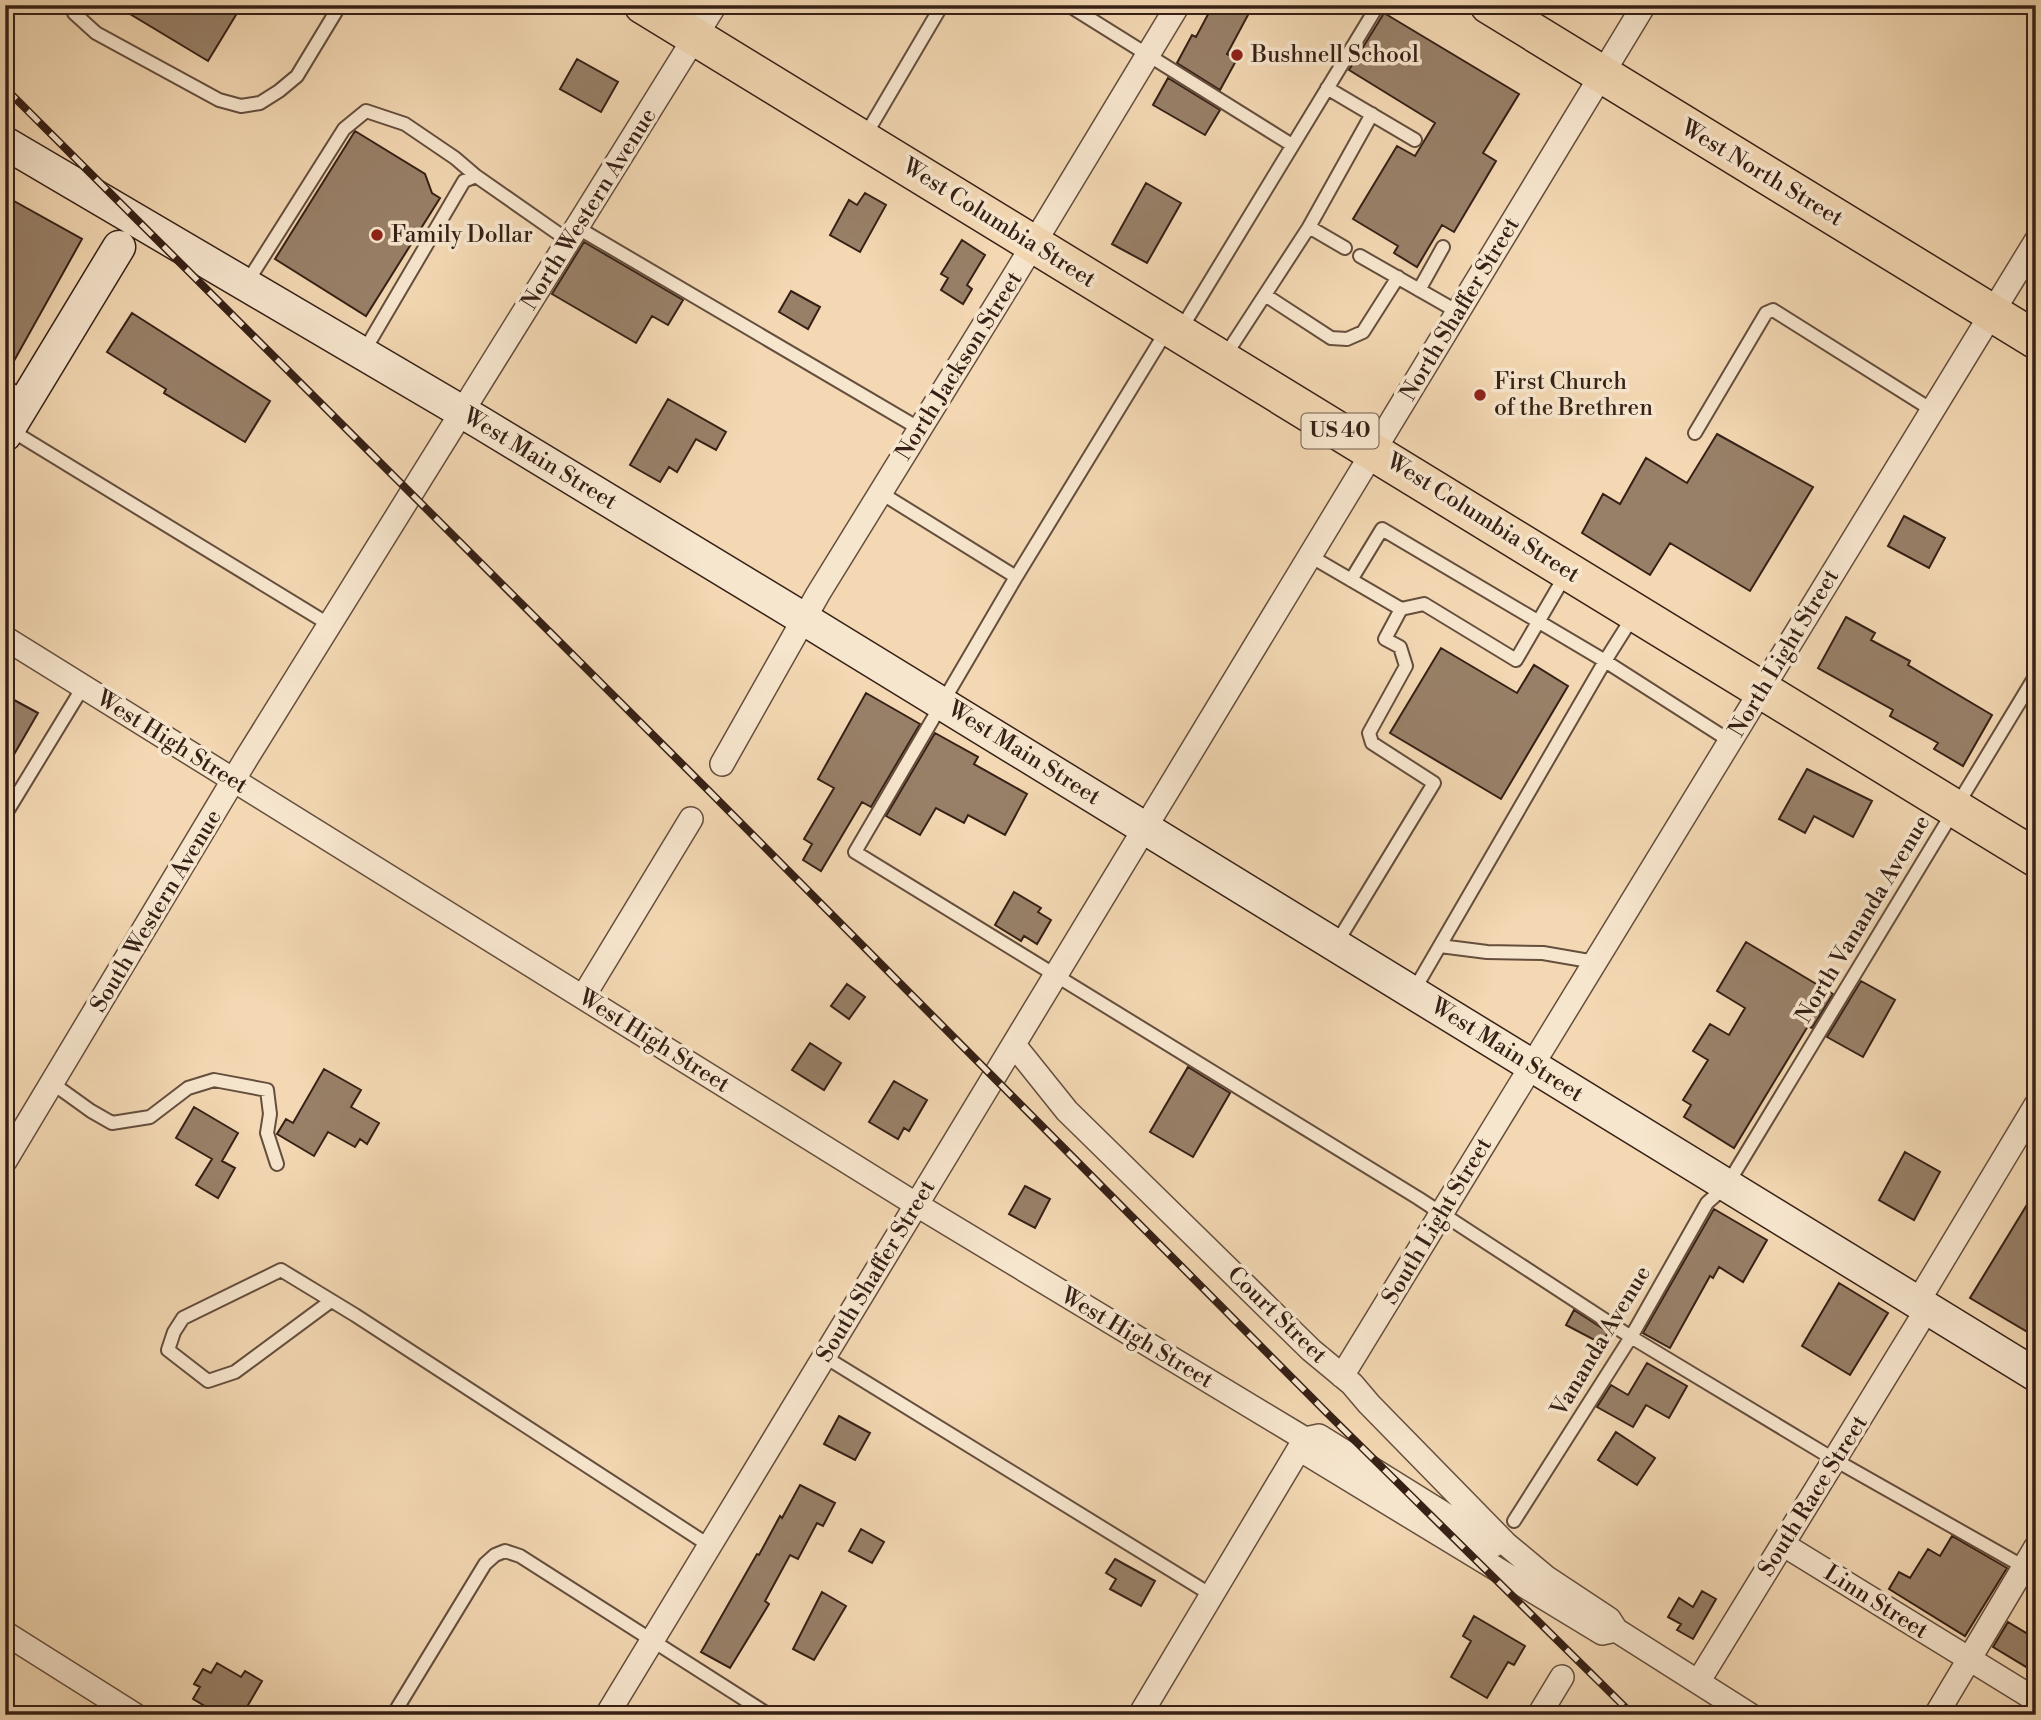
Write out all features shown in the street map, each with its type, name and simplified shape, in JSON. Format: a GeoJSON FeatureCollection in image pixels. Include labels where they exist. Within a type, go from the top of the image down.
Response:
{"type":"FeatureCollection","features":[{"type":"Feature","properties":{"kind":"main road","name":"West Columbia Street"},"geometry":{"type":"LineString","coordinates":[[643,5],[2036,858]]}},
{"type":"Feature","properties":{"kind":"main road","name":"West North Street"},"geometry":{"type":"LineString","coordinates":[[1489,5],[2036,340]]}},
{"type":"Feature","properties":{"kind":"street","name":"North Western Avenue"},"geometry":{"type":"LineString","coordinates":[[462,412],[715,5]]}},
{"type":"Feature","properties":{"kind":"street","name":"North Jackson Street"},"geometry":{"type":"LineString","coordinates":[[722,764],[804,619],[1178,5]]}},
{"type":"Feature","properties":{"kind":"street","name":"North Shaffer Street"},"geometry":{"type":"LineString","coordinates":[[1146,828],[1644,5]]}},
{"type":"Feature","properties":{"kind":"street","name":"West Main Street"},"geometry":{"type":"LineString","coordinates":[[5,143],[462,412],[943,703],[2036,1375]]}},
{"type":"Feature","properties":{"kind":"street","name":"North Light Street"},"geometry":{"type":"LineString","coordinates":[[1532,1065],[2036,241]]}},
{"type":"Feature","properties":{"kind":"street"},"geometry":{"type":"LineString","coordinates":[[7,432],[16,393],[119,247]]}},
{"type":"Feature","properties":{"kind":"street","name":"South Western Avenue"},"geometry":{"type":"LineString","coordinates":[[5,1161],[235,780],[462,412]]}},
{"type":"Feature","properties":{"kind":"street","name":"West High Street"},"geometry":{"type":"LineString","coordinates":[[5,638],[917,1205],[1305,1439],[1319,1436],[1548,1578],[1609,1619],[1616,1630],[1750,1715]]}},
{"type":"Feature","properties":{"kind":"street"},"geometry":{"type":"LineString","coordinates":[[583,997],[691,819]]}},
{"type":"Feature","properties":{"kind":"street","name":"South Shaffer Street"},"geometry":{"type":"LineString","coordinates":[[607,1715],[1146,828]]}},
{"type":"Feature","properties":{"kind":"street","name":"Court Street"},"geometry":{"type":"LineString","coordinates":[[1014,1045],[1068,1111],[1311,1350],[1342,1376],[1506,1544],[1548,1578]]}},
{"type":"Feature","properties":{"kind":"street","name":"South Light Street"},"geometry":{"type":"LineString","coordinates":[[1342,1376],[1532,1065]]}},
{"type":"Feature","properties":{"kind":"street","name":"South Race Street"},"geometry":{"type":"LineString","coordinates":[[1698,1682],[1835,1460],[2036,1105]]}},
{"type":"Feature","properties":{"kind":"street"},"geometry":{"type":"LineString","coordinates":[[1140,1715],[1305,1439]]}},
{"type":"Feature","properties":{"kind":"street","name":"West High Street"},"geometry":{"type":"LineString","coordinates":[[1305,1439],[1309,1455],[1602,1633],[1616,1630]]}},
{"type":"Feature","properties":{"kind":"street","name":"Linn Street"},"geometry":{"type":"LineString","coordinates":[[1784,1545],[2036,1700]]}},
{"type":"Feature","properties":{"kind":"street"},"geometry":{"type":"LineString","coordinates":[[1936,1715],[2036,1547]]}},
{"type":"Feature","properties":{"kind":"street"},"geometry":{"type":"LineString","coordinates":[[5,1633],[135,1715]]}},
{"type":"Feature","properties":{"kind":"street"},"geometry":{"type":"LineString","coordinates":[[1539,1715],[1562,1677]]}},
{"type":"Feature","properties":{"kind":"lane"},"geometry":{"type":"LineString","coordinates":[[71,5],[74,13],[96,33],[219,100],[242,106],[260,103],[297,76],[340,5]]}},
{"type":"Feature","properties":{"kind":"lane"},"geometry":{"type":"LineString","coordinates":[[863,139],[942,5]]}},
{"type":"Feature","properties":{"kind":"lane"},"geometry":{"type":"LineString","coordinates":[[1068,5],[1292,145]]}},
{"type":"Feature","properties":{"kind":"lane"},"geometry":{"type":"LineString","coordinates":[[1378,5],[1292,145],[1016,577],[855,852],[1442,1213],[1631,1337],[1835,1460],[2024,1567]]}},
{"type":"Feature","properties":{"kind":"lane"},"geometry":{"type":"LineString","coordinates":[[1327,88],[1415,140]]}},
{"type":"Feature","properties":{"kind":"lane"},"geometry":{"type":"LineString","coordinates":[[246,284],[344,129],[366,111],[405,124],[455,158],[476,176],[573,234],[920,429]]}},
{"type":"Feature","properties":{"kind":"lane"},"geometry":{"type":"LineString","coordinates":[[1222,359],[1309,227],[1372,114]]}},
{"type":"Feature","properties":{"kind":"lane"},"geometry":{"type":"LineString","coordinates":[[363,353],[458,190],[464,181],[476,176]]}},
{"type":"Feature","properties":{"kind":"lane"},"geometry":{"type":"LineString","coordinates":[[1309,227],[1345,248]]}},
{"type":"Feature","properties":{"kind":"lane"},"geometry":{"type":"LineString","coordinates":[[1419,290],[1443,247]]}},
{"type":"Feature","properties":{"kind":"lane"},"geometry":{"type":"LineString","coordinates":[[1360,256],[1458,312]]}},
{"type":"Feature","properties":{"kind":"lane"},"geometry":{"type":"LineString","coordinates":[[1265,295],[1331,338],[1347,339],[1363,332],[1398,277]]}},
{"type":"Feature","properties":{"kind":"lane"},"geometry":{"type":"LineString","coordinates":[[1695,433],[1766,313],[1773,310],[1932,410]]}},
{"type":"Feature","properties":{"kind":"lane"},"geometry":{"type":"LineString","coordinates":[[7,432],[330,625]]}},
{"type":"Feature","properties":{"kind":"lane"},"geometry":{"type":"LineString","coordinates":[[881,493],[1016,577]]}},
{"type":"Feature","properties":{"kind":"lane"},"geometry":{"type":"LineString","coordinates":[[1350,580],[1382,528],[1605,661],[1730,741]]}},
{"type":"Feature","properties":{"kind":"lane"},"geometry":{"type":"LineString","coordinates":[[1310,556],[1401,609],[1424,604],[1516,660],[1568,571]]}},
{"type":"Feature","properties":{"kind":"lane"},"geometry":{"type":"LineString","coordinates":[[1336,945],[1434,783],[1371,743],[1369,733],[1406,666],[1400,648],[1385,639],[1401,609]]}},
{"type":"Feature","properties":{"kind":"lane"},"geometry":{"type":"LineString","coordinates":[[1413,992],[1636,612]]}},
{"type":"Feature","properties":{"kind":"lane","name":"North Vananda Avenue"},"geometry":{"type":"LineString","coordinates":[[1727,1185],[2036,675]]}},
{"type":"Feature","properties":{"kind":"lane"},"geometry":{"type":"LineString","coordinates":[[5,816],[83,687]]}},
{"type":"Feature","properties":{"kind":"lane"},"geometry":{"type":"LineString","coordinates":[[1440,946],[1487,952],[1543,953],[1595,962]]}},
{"type":"Feature","properties":{"kind":"lane"},"geometry":{"type":"LineString","coordinates":[[52,1083],[91,1111],[112,1122],[150,1117],[188,1088],[214,1080],[267,1090],[270,1114],[267,1133],[277,1164]]}},
{"type":"Feature","properties":{"kind":"lane","name":"Vananda Avenue"},"geometry":{"type":"LineString","coordinates":[[1514,1521],[1631,1337],[1707,1203],[1727,1185]]}},
{"type":"Feature","properties":{"kind":"lane"},"geometry":{"type":"LineString","coordinates":[[331,1301],[236,1371],[208,1381],[168,1350],[174,1332],[183,1318],[281,1270],[331,1301],[710,1546]]}},
{"type":"Feature","properties":{"kind":"lane"},"geometry":{"type":"LineString","coordinates":[[825,1357],[1213,1596]]}},
{"type":"Feature","properties":{"kind":"lane"},"geometry":{"type":"LineString","coordinates":[[393,1715],[485,1564],[505,1551],[531,1563],[769,1715]]}},
{"type":"Feature","properties":{"kind":"building"},"geometry":{"type":"Polygon","coordinates":[[[115,5],[242,5],[208,61],[115,5]]]}},
{"type":"Feature","properties":{"kind":"building"},"geometry":{"type":"Polygon","coordinates":[[[1213,5],[1230,5],[1248,15],[1227,54],[1237,59],[1220,90],[1177,63],[1192,35],[1196,37],[1213,5]]]}},
{"type":"Feature","properties":{"kind":"building"},"geometry":{"type":"Polygon","coordinates":[[[1384,13],[1519,94],[1483,153],[1496,161],[1454,232],[1442,225],[1417,267],[1394,253],[1398,246],[1353,219],[1397,146],[1415,156],[1435,123],[1349,70],[1384,13]]]}},
{"type":"Feature","properties":{"kind":"building"},"geometry":{"type":"Polygon","coordinates":[[[577,59],[618,82],[601,112],[560,89],[577,59]]]}},
{"type":"Feature","properties":{"kind":"building"},"geometry":{"type":"Polygon","coordinates":[[[1168,78],[1220,110],[1205,135],[1153,105],[1168,78]]]}},
{"type":"Feature","properties":{"kind":"building"},"geometry":{"type":"Polygon","coordinates":[[[355,131],[425,174],[432,193],[440,198],[366,316],[275,259],[355,131]]]}},
{"type":"Feature","properties":{"kind":"building"},"geometry":{"type":"Polygon","coordinates":[[[1146,183],[1181,203],[1147,263],[1112,244],[1146,183]]]}},
{"type":"Feature","properties":{"kind":"building"},"geometry":{"type":"Polygon","coordinates":[[[865,193],[886,205],[860,252],[830,235],[849,200],[857,205],[865,193]]]}},
{"type":"Feature","properties":{"kind":"building"},"geometry":{"type":"Polygon","coordinates":[[[5,196],[82,239],[5,377],[5,196]]]}},
{"type":"Feature","properties":{"kind":"building"},"geometry":{"type":"Polygon","coordinates":[[[962,240],[985,255],[967,285],[972,289],[963,304],[941,290],[948,278],[941,274],[962,240]]]}},
{"type":"Feature","properties":{"kind":"building"},"geometry":{"type":"Polygon","coordinates":[[[584,242],[683,300],[668,325],[652,316],[636,343],[552,294],[584,242]]]}},
{"type":"Feature","properties":{"kind":"building"},"geometry":{"type":"Polygon","coordinates":[[[791,291],[820,307],[808,329],[779,312],[791,291]]]}},
{"type":"Feature","properties":{"kind":"building"},"geometry":{"type":"Polygon","coordinates":[[[132,313],[270,401],[245,442],[164,393],[166,389],[107,352],[132,313]]]}},
{"type":"Feature","properties":{"kind":"building"},"geometry":{"type":"Polygon","coordinates":[[[668,399],[726,432],[716,450],[696,439],[677,472],[669,467],[660,482],[630,465],[668,399]]]}},
{"type":"Feature","properties":{"kind":"building"},"geometry":{"type":"Polygon","coordinates":[[[1717,434],[1813,487],[1750,591],[1670,543],[1650,575],[1582,533],[1603,494],[1620,504],[1646,458],[1687,483],[1717,434]]]}},
{"type":"Feature","properties":{"kind":"building"},"geometry":{"type":"Polygon","coordinates":[[[1904,516],[1945,538],[1929,568],[1888,546],[1904,516]]]}},
{"type":"Feature","properties":{"kind":"building"},"geometry":{"type":"Polygon","coordinates":[[[1846,617],[1875,633],[1871,640],[1910,661],[1908,665],[1992,715],[1963,766],[1934,749],[1938,743],[1890,716],[1893,710],[1818,668],[1846,617]]]}},
{"type":"Feature","properties":{"kind":"building"},"geometry":{"type":"Polygon","coordinates":[[[1441,648],[1517,693],[1534,665],[1568,686],[1501,799],[1390,733],[1441,648]]]}},
{"type":"Feature","properties":{"kind":"building"},"geometry":{"type":"Polygon","coordinates":[[[866,693],[920,724],[871,807],[862,802],[821,871],[803,860],[812,844],[804,839],[834,788],[818,779],[866,693]]]}},
{"type":"Feature","properties":{"kind":"building"},"geometry":{"type":"Polygon","coordinates":[[[5,695],[38,713],[5,770],[5,695]]]}},
{"type":"Feature","properties":{"kind":"building"},"geometry":{"type":"Polygon","coordinates":[[[935,733],[978,757],[974,764],[1027,794],[1005,835],[968,815],[964,823],[936,808],[920,835],[886,816],[935,733]]]}},
{"type":"Feature","properties":{"kind":"building"},"geometry":{"type":"Polygon","coordinates":[[[1807,769],[1872,801],[1853,837],[1814,816],[1805,833],[1779,819],[1807,769]]]}},
{"type":"Feature","properties":{"kind":"building"},"geometry":{"type":"Polygon","coordinates":[[[1014,892],[1041,908],[1038,912],[1051,920],[1037,944],[1024,936],[1021,941],[995,925],[1014,892]]]}},
{"type":"Feature","properties":{"kind":"building"},"geometry":{"type":"Polygon","coordinates":[[[1746,942],[1833,994],[1812,1028],[1808,1026],[1734,1148],[1684,1117],[1691,1105],[1683,1100],[1708,1060],[1693,1051],[1710,1024],[1729,1035],[1745,1008],[1717,991],[1746,942]]]}},
{"type":"Feature","properties":{"kind":"building"},"geometry":{"type":"Polygon","coordinates":[[[1861,981],[1895,1000],[1863,1057],[1827,1037],[1861,981]]]}},
{"type":"Feature","properties":{"kind":"building"},"geometry":{"type":"Polygon","coordinates":[[[847,984],[865,997],[849,1019],[831,1006],[847,984]]]}},
{"type":"Feature","properties":{"kind":"building"},"geometry":{"type":"Polygon","coordinates":[[[810,1043],[841,1063],[824,1090],[792,1070],[810,1043]]]}},
{"type":"Feature","properties":{"kind":"building"},"geometry":{"type":"Polygon","coordinates":[[[1188,1067],[1230,1093],[1193,1157],[1150,1132],[1188,1067]]]}},
{"type":"Feature","properties":{"kind":"building"},"geometry":{"type":"Polygon","coordinates":[[[324,1069],[361,1090],[351,1107],[379,1123],[367,1144],[360,1139],[355,1147],[328,1132],[314,1156],[277,1134],[286,1119],[293,1123],[324,1069]]]}},
{"type":"Feature","properties":{"kind":"building"},"geometry":{"type":"Polygon","coordinates":[[[894,1081],[927,1100],[909,1131],[904,1128],[898,1139],[869,1122],[894,1081]]]}},
{"type":"Feature","properties":{"kind":"building"},"geometry":{"type":"Polygon","coordinates":[[[194,1107],[238,1133],[222,1161],[235,1168],[218,1198],[196,1185],[212,1159],[176,1138],[194,1107]]]}},
{"type":"Feature","properties":{"kind":"building"},"geometry":{"type":"Polygon","coordinates":[[[1905,1152],[1940,1172],[1914,1220],[1879,1200],[1905,1152]]]}},
{"type":"Feature","properties":{"kind":"building"},"geometry":{"type":"Polygon","coordinates":[[[1025,1186],[1050,1199],[1035,1228],[1009,1214],[1025,1186]]]}},
{"type":"Feature","properties":{"kind":"building"},"geometry":{"type":"Polygon","coordinates":[[[2036,1190],[2036,1337],[1970,1298],[2036,1190]]]}},
{"type":"Feature","properties":{"kind":"building"},"geometry":{"type":"Polygon","coordinates":[[[1714,1209],[1767,1240],[1743,1282],[1719,1267],[1713,1278],[1710,1276],[1670,1348],[1643,1333],[1714,1209]]]}},
{"type":"Feature","properties":{"kind":"building"},"geometry":{"type":"Polygon","coordinates":[[[1839,1283],[1888,1313],[1850,1375],[1802,1346],[1839,1283]]]}},
{"type":"Feature","properties":{"kind":"building"},"geometry":{"type":"Polygon","coordinates":[[[1574,1310],[1608,1332],[1602,1344],[1566,1325],[1574,1310]]]}},
{"type":"Feature","properties":{"kind":"building"},"geometry":{"type":"Polygon","coordinates":[[[1647,1363],[1687,1386],[1669,1418],[1646,1405],[1633,1427],[1597,1407],[1611,1385],[1628,1395],[1647,1363]]]}},
{"type":"Feature","properties":{"kind":"building"},"geometry":{"type":"Polygon","coordinates":[[[839,1416],[870,1433],[855,1460],[824,1444],[839,1416]]]}},
{"type":"Feature","properties":{"kind":"building"},"geometry":{"type":"Polygon","coordinates":[[[1616,1432],[1655,1458],[1637,1485],[1598,1460],[1616,1432]]]}},
{"type":"Feature","properties":{"kind":"building"},"geometry":{"type":"Polygon","coordinates":[[[800,1485],[835,1503],[823,1526],[817,1523],[798,1559],[790,1555],[765,1601],[769,1604],[730,1668],[701,1652],[800,1485]]]}},
{"type":"Feature","properties":{"kind":"building"},"geometry":{"type":"Polygon","coordinates":[[[861,1529],[884,1542],[872,1563],[849,1551],[861,1529]]]}},
{"type":"Feature","properties":{"kind":"building"},"geometry":{"type":"Polygon","coordinates":[[[1952,1536],[2007,1568],[1965,1636],[1889,1589],[1899,1572],[1910,1578],[1928,1549],[1940,1556],[1952,1536]]]}},
{"type":"Feature","properties":{"kind":"building"},"geometry":{"type":"Polygon","coordinates":[[[1115,1559],[1155,1581],[1141,1606],[1110,1589],[1116,1579],[1106,1573],[1115,1559]]]}},
{"type":"Feature","properties":{"kind":"building"},"geometry":{"type":"Polygon","coordinates":[[[1702,1591],[1716,1599],[1693,1639],[1677,1630],[1681,1624],[1668,1617],[1679,1598],[1693,1607],[1702,1591]]]}},
{"type":"Feature","properties":{"kind":"building"},"geometry":{"type":"Polygon","coordinates":[[[822,1592],[846,1606],[814,1660],[793,1649],[822,1592]]]}},
{"type":"Feature","properties":{"kind":"building"},"geometry":{"type":"Polygon","coordinates":[[[1474,1616],[1525,1646],[1514,1665],[1508,1662],[1487,1698],[1451,1677],[1471,1641],[1463,1636],[1474,1616]]]}},
{"type":"Feature","properties":{"kind":"building"},"geometry":{"type":"Polygon","coordinates":[[[2008,1622],[2036,1639],[2036,1673],[1993,1647],[2008,1622]]]}},
{"type":"Feature","properties":{"kind":"building"},"geometry":{"type":"Polygon","coordinates":[[[217,1663],[241,1677],[245,1671],[262,1681],[244,1712],[238,1708],[234,1715],[220,1715],[193,1699],[200,1687],[194,1684],[203,1669],[211,1673],[217,1663]]]}},
{"type":"Feature","properties":{"kind":"railway"},"geometry":{"type":"LineString","coordinates":[[5,88],[1324,1410],[1633,1715]]}},
{"type":"Feature","properties":{"kind":"place","name":"Bushnell School"},"geometry":{"type":"Point","coordinates":[1237,55]}},
{"type":"Feature","properties":{"kind":"place","name":"Family Dollar"},"geometry":{"type":"Point","coordinates":[377,235]}},
{"type":"Feature","properties":{"kind":"place","name":"First Church of the Brethren"},"geometry":{"type":"Point","coordinates":[1480,395]}}]}
